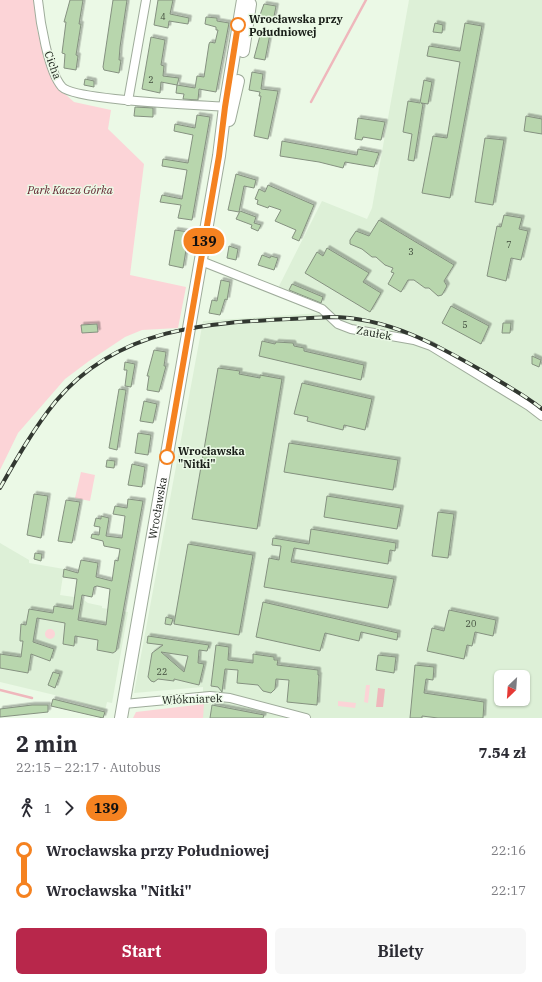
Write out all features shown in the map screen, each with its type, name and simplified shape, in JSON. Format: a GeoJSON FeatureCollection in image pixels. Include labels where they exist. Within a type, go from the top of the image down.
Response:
{"type":"FeatureCollection","features":[{"type":"Feature","properties":{"kind":"street","name":"Cicha"},"geometry":{"type":"LineString","coordinates":[[38,0],[41,30],[56,78],[62,87],[72,92],[128,101],[229,107]]}},
{"type":"Feature","properties":{"kind":"street"},"geometry":{"type":"LineString","coordinates":[[128,101],[146,0]]}},
{"type":"Feature","properties":{"kind":"street","name":"Wrocławska"},"geometry":{"type":"LineString","coordinates":[[229,107],[243,0]]}},
{"type":"Feature","properties":{"kind":"street","name":"Wrocławska"},"geometry":{"type":"LineString","coordinates":[[121,718],[219,156],[251,0]]}},
{"type":"Feature","properties":{"kind":"street","name":"Zaułek"},"geometry":{"type":"LineString","coordinates":[[201,261],[322,309],[338,324],[351,329],[414,340],[431,346],[510,394],[542,416]]}},
{"type":"Feature","properties":{"kind":"street","name":"Włókniarek"},"geometry":{"type":"LineString","coordinates":[[124,704],[210,696],[230,698],[306,718]]}},
{"type":"Feature","properties":{"kind":"shaded area"},"geometry":{"type":"Polygon","coordinates":[[[409,0],[542,0],[542,718],[203,718],[203,687],[134,693],[203,321],[320,313],[275,294],[322,201],[367,219],[372,208],[409,0]]]}},
{"type":"Feature","properties":{"kind":"shaded area"},"geometry":{"type":"Polygon","coordinates":[[[0,543],[29,560],[29,563],[64,569],[60,595],[81,598],[88,603],[102,606],[102,608],[128,612],[112,703],[107,702],[105,711],[67,698],[0,682],[0,543]]]}},
{"type":"Feature","properties":{"kind":"shaded area"},"geometry":{"type":"Polygon","coordinates":[[[378,688],[385,689],[383,707],[376,707],[378,688]]]}},
{"type":"Feature","properties":{"kind":"green space","name":"Park Kacza Górka"},"geometry":{"type":"Polygon","coordinates":[[[0,0],[41,0],[37,30],[57,87],[74,102],[111,110],[108,129],[144,164],[130,275],[186,287],[178,328],[142,330],[125,337],[65,379],[18,433],[0,470],[0,0]]]}},
{"type":"Feature","properties":{"kind":"green space"},"geometry":{"type":"Polygon","coordinates":[[[81,472],[95,475],[90,501],[75,498],[81,472]]]}},
{"type":"Feature","properties":{"kind":"green space"},"geometry":{"type":"Polygon","coordinates":[[[48,629],[52,629],[54,630],[54,638],[48,639],[45,636],[45,632],[48,629]]]}},
{"type":"Feature","properties":{"kind":"green space"},"geometry":{"type":"Polygon","coordinates":[[[366,685],[370,685],[368,703],[364,702],[366,685]]]}},
{"type":"Feature","properties":{"kind":"green space"},"geometry":{"type":"Polygon","coordinates":[[[338,701],[356,703],[355,708],[338,706],[338,701]]]}},
{"type":"Feature","properties":{"kind":"green space"},"geometry":{"type":"Polygon","coordinates":[[[204,704],[203,718],[133,718],[136,712],[204,704]]]}},
{"type":"Feature","properties":{"kind":"building"},"geometry":{"type":"Polygon","coordinates":[[[70,0],[83,0],[79,24],[81,24],[76,55],[78,56],[76,70],[64,68],[65,54],[62,53],[66,22],[64,22],[70,0]]]}},
{"type":"Feature","properties":{"kind":"building"},"geometry":{"type":"Polygon","coordinates":[[[113,0],[127,0],[120,47],[119,60],[121,60],[119,73],[104,70],[103,67],[113,0]]]}},
{"type":"Feature","properties":{"kind":"building"},"geometry":{"type":"Polygon","coordinates":[[[158,0],[173,0],[170,14],[189,18],[188,24],[169,21],[168,28],[154,25],[158,0]]]}},
{"type":"Feature","properties":{"kind":"building"},"geometry":{"type":"Polygon","coordinates":[[[264,4],[276,6],[273,22],[261,20],[260,15],[264,4]]]}},
{"type":"Feature","properties":{"kind":"building"},"geometry":{"type":"Polygon","coordinates":[[[206,17],[217,18],[217,21],[229,23],[216,92],[199,89],[198,100],[183,99],[184,94],[176,93],[177,85],[195,88],[197,76],[204,77],[209,44],[210,42],[215,43],[218,30],[216,30],[216,27],[205,24],[206,17]]]}},
{"type":"Feature","properties":{"kind":"building"},"geometry":{"type":"Polygon","coordinates":[[[435,23],[443,25],[442,33],[433,32],[435,23]]]}},
{"type":"Feature","properties":{"kind":"building"},"geometry":{"type":"Polygon","coordinates":[[[465,23],[482,26],[450,198],[422,193],[433,136],[447,138],[460,62],[427,56],[429,46],[460,51],[465,23]]]}},
{"type":"Feature","properties":{"kind":"building"},"geometry":{"type":"Polygon","coordinates":[[[261,32],[270,34],[265,60],[254,58],[261,32]]]}},
{"type":"Feature","properties":{"kind":"building"},"geometry":{"type":"Polygon","coordinates":[[[151,37],[165,40],[161,65],[164,66],[163,76],[179,78],[177,85],[161,82],[160,93],[142,89],[151,37]]]}},
{"type":"Feature","properties":{"kind":"building"},"geometry":{"type":"Polygon","coordinates":[[[252,72],[263,74],[261,89],[278,91],[268,139],[254,136],[261,96],[259,96],[260,92],[249,90],[252,72]]]}},
{"type":"Feature","properties":{"kind":"building"},"geometry":{"type":"Polygon","coordinates":[[[85,79],[94,81],[94,87],[84,85],[85,79]]]}},
{"type":"Feature","properties":{"kind":"building"},"geometry":{"type":"Polygon","coordinates":[[[424,80],[432,82],[428,104],[421,103],[423,104],[414,161],[408,160],[412,134],[403,132],[408,101],[420,103],[424,80]]]}},
{"type":"Feature","properties":{"kind":"building"},"geometry":{"type":"Polygon","coordinates":[[[135,107],[153,108],[153,117],[134,116],[135,107]]]}},
{"type":"Feature","properties":{"kind":"building"},"geometry":{"type":"Polygon","coordinates":[[[197,115],[210,117],[192,220],[178,218],[181,205],[160,202],[162,195],[182,199],[187,170],[162,166],[163,159],[188,163],[193,135],[174,131],[175,124],[195,128],[197,115]]]}},
{"type":"Feature","properties":{"kind":"building"},"geometry":{"type":"Polygon","coordinates":[[[526,116],[542,119],[542,134],[524,131],[526,116]]]}},
{"type":"Feature","properties":{"kind":"building"},"geometry":{"type":"Polygon","coordinates":[[[358,118],[385,122],[381,140],[363,137],[362,140],[355,139],[358,118]]]}},
{"type":"Feature","properties":{"kind":"building"},"geometry":{"type":"Polygon","coordinates":[[[485,138],[504,140],[493,205],[475,202],[485,138]]]}},
{"type":"Feature","properties":{"kind":"building"},"geometry":{"type":"Polygon","coordinates":[[[282,141],[357,155],[358,149],[379,153],[374,167],[345,162],[343,168],[319,162],[280,156],[282,141]]]}},
{"type":"Feature","properties":{"kind":"building"},"geometry":{"type":"Polygon","coordinates":[[[236,174],[256,180],[254,188],[244,186],[239,212],[228,210],[236,174]]]}},
{"type":"Feature","properties":{"kind":"building"},"geometry":{"type":"Polygon","coordinates":[[[268,185],[314,205],[299,241],[292,238],[296,230],[275,221],[281,210],[269,206],[268,208],[257,204],[258,200],[255,199],[259,189],[265,192],[268,185]]]}},
{"type":"Feature","properties":{"kind":"building"},"geometry":{"type":"Polygon","coordinates":[[[240,211],[256,217],[254,223],[261,225],[258,231],[251,228],[252,225],[236,219],[240,211]]]}},
{"type":"Feature","properties":{"kind":"building"},"geometry":{"type":"Polygon","coordinates":[[[504,215],[522,218],[519,229],[528,231],[521,260],[511,258],[506,281],[487,276],[497,226],[501,227],[504,215]]]}},
{"type":"Feature","properties":{"kind":"building"},"geometry":{"type":"Polygon","coordinates":[[[379,220],[454,265],[444,281],[447,286],[442,295],[438,296],[429,288],[425,288],[414,280],[408,280],[401,292],[388,284],[394,273],[391,272],[393,268],[385,265],[376,257],[372,257],[362,249],[350,244],[350,240],[356,231],[369,236],[379,220]]]}},
{"type":"Feature","properties":{"kind":"building"},"geometry":{"type":"Polygon","coordinates":[[[175,230],[189,232],[183,268],[169,265],[175,230]]]}},
{"type":"Feature","properties":{"kind":"building"},"geometry":{"type":"Polygon","coordinates":[[[229,246],[238,249],[236,260],[227,258],[229,246]]]}},
{"type":"Feature","properties":{"kind":"building"},"geometry":{"type":"Polygon","coordinates":[[[327,248],[369,273],[363,282],[381,293],[370,312],[305,273],[317,252],[323,256],[327,248]]]}},
{"type":"Feature","properties":{"kind":"building"},"geometry":{"type":"Polygon","coordinates":[[[262,255],[270,258],[271,256],[278,258],[274,270],[258,265],[262,255]]]}},
{"type":"Feature","properties":{"kind":"building"},"geometry":{"type":"Polygon","coordinates":[[[221,280],[230,282],[227,300],[225,299],[220,315],[209,313],[212,300],[217,301],[221,280]]]}},
{"type":"Feature","properties":{"kind":"building"},"geometry":{"type":"Polygon","coordinates":[[[292,284],[323,297],[321,303],[289,290],[292,284]]]}},
{"type":"Feature","properties":{"kind":"building"},"geometry":{"type":"Polygon","coordinates":[[[451,306],[489,326],[481,344],[442,323],[451,306]]]}},
{"type":"Feature","properties":{"kind":"building"},"geometry":{"type":"Polygon","coordinates":[[[503,323],[511,323],[510,333],[502,333],[503,323]]]}},
{"type":"Feature","properties":{"kind":"building"},"geometry":{"type":"Polygon","coordinates":[[[97,324],[98,332],[82,333],[81,325],[97,324]]]}},
{"type":"Feature","properties":{"kind":"building"},"geometry":{"type":"Polygon","coordinates":[[[262,341],[275,344],[276,342],[293,343],[294,346],[304,348],[304,351],[364,365],[361,380],[259,356],[262,341]]]}},
{"type":"Feature","properties":{"kind":"building"},"geometry":{"type":"Polygon","coordinates":[[[154,350],[166,352],[164,366],[166,366],[159,392],[147,390],[149,376],[147,376],[154,350]]]}},
{"type":"Feature","properties":{"kind":"building"},"geometry":{"type":"Polygon","coordinates":[[[532,356],[541,360],[539,367],[532,364],[532,356]]]}},
{"type":"Feature","properties":{"kind":"building"},"geometry":{"type":"Polygon","coordinates":[[[125,362],[135,364],[131,387],[125,386],[127,370],[124,370],[125,362]]]}},
{"type":"Feature","properties":{"kind":"building"},"geometry":{"type":"Polygon","coordinates":[[[218,368],[240,371],[239,374],[260,378],[260,375],[282,379],[257,529],[192,519],[218,368]]]}},
{"type":"Feature","properties":{"kind":"building"},"geometry":{"type":"Polygon","coordinates":[[[302,383],[372,399],[365,430],[344,425],[343,430],[307,421],[308,417],[294,414],[302,383]]]}},
{"type":"Feature","properties":{"kind":"building"},"geometry":{"type":"Polygon","coordinates":[[[119,389],[126,390],[117,450],[109,448],[119,389]]]}},
{"type":"Feature","properties":{"kind":"building"},"geometry":{"type":"Polygon","coordinates":[[[144,401],[157,404],[153,423],[140,421],[144,401]]]}},
{"type":"Feature","properties":{"kind":"building"},"geometry":{"type":"Polygon","coordinates":[[[138,433],[151,435],[148,455],[135,453],[138,433]]]}},
{"type":"Feature","properties":{"kind":"building"},"geometry":{"type":"Polygon","coordinates":[[[289,443],[398,460],[393,490],[284,472],[289,443]]]}},
{"type":"Feature","properties":{"kind":"building"},"geometry":{"type":"Polygon","coordinates":[[[107,460],[115,461],[114,468],[106,467],[107,460]]]}},
{"type":"Feature","properties":{"kind":"building"},"geometry":{"type":"Polygon","coordinates":[[[132,464],[145,467],[142,487],[128,485],[132,464]]]}},
{"type":"Feature","properties":{"kind":"building"},"geometry":{"type":"Polygon","coordinates":[[[34,494],[48,496],[41,538],[27,535],[34,494]]]}},
{"type":"Feature","properties":{"kind":"building"},"geometry":{"type":"Polygon","coordinates":[[[327,496],[401,508],[397,529],[324,517],[327,496]]]}},
{"type":"Feature","properties":{"kind":"building"},"geometry":{"type":"Polygon","coordinates":[[[128,499],[143,501],[116,651],[113,653],[97,650],[98,640],[75,636],[74,646],[63,644],[65,623],[37,618],[33,642],[54,649],[50,661],[31,654],[28,673],[0,668],[0,654],[21,657],[23,641],[20,641],[21,624],[26,625],[29,609],[53,613],[54,606],[73,609],[77,579],[63,577],[64,569],[78,573],[81,560],[98,563],[96,577],[112,581],[115,560],[118,561],[120,549],[104,546],[103,541],[91,538],[92,534],[99,535],[100,527],[94,526],[96,518],[101,519],[101,516],[109,518],[106,536],[122,538],[125,516],[113,514],[115,506],[127,508],[128,499]],[[97,586],[94,587],[92,597],[82,595],[78,620],[106,625],[110,589],[97,586]]]}},
{"type":"Feature","properties":{"kind":"building"},"geometry":{"type":"Polygon","coordinates":[[[66,500],[80,502],[72,543],[58,541],[66,500]]]}},
{"type":"Feature","properties":{"kind":"building"},"geometry":{"type":"Polygon","coordinates":[[[438,512],[454,514],[448,558],[432,556],[438,512]]]}},
{"type":"Feature","properties":{"kind":"building"},"geometry":{"type":"Polygon","coordinates":[[[311,529],[396,543],[395,551],[390,550],[388,564],[294,548],[291,562],[394,579],[388,608],[264,587],[269,558],[279,560],[281,546],[272,545],[273,538],[309,544],[311,529]]]}},
{"type":"Feature","properties":{"kind":"building"},"geometry":{"type":"Polygon","coordinates":[[[188,544],[253,555],[239,635],[174,624],[188,544]]]}},
{"type":"Feature","properties":{"kind":"building"},"geometry":{"type":"Polygon","coordinates":[[[35,553],[42,554],[41,561],[34,559],[35,553]]]}},
{"type":"Feature","properties":{"kind":"building"},"geometry":{"type":"Polygon","coordinates":[[[263,602],[398,633],[397,640],[361,632],[359,641],[325,633],[320,651],[256,637],[263,602]]]}},
{"type":"Feature","properties":{"kind":"building"},"geometry":{"type":"Polygon","coordinates":[[[449,610],[496,620],[493,636],[475,632],[472,646],[467,645],[464,659],[427,651],[432,628],[444,631],[449,610]]]}},
{"type":"Feature","properties":{"kind":"building"},"geometry":{"type":"Polygon","coordinates":[[[166,617],[173,619],[171,625],[165,624],[166,617]]]}},
{"type":"Feature","properties":{"kind":"building"},"geometry":{"type":"Polygon","coordinates":[[[148,636],[209,645],[207,651],[199,650],[198,663],[204,664],[199,685],[174,679],[174,681],[158,679],[154,682],[151,681],[148,677],[152,653],[163,645],[147,643],[148,636]],[[161,652],[184,672],[188,656],[161,652]]]}},
{"type":"Feature","properties":{"kind":"building"},"geometry":{"type":"Polygon","coordinates":[[[216,645],[229,647],[228,660],[253,663],[253,654],[274,657],[274,660],[278,660],[277,665],[318,670],[317,705],[287,702],[289,680],[276,679],[275,689],[271,693],[263,691],[258,685],[237,683],[238,670],[225,669],[222,692],[218,687],[211,686],[216,645]]]}},
{"type":"Feature","properties":{"kind":"building"},"geometry":{"type":"Polygon","coordinates":[[[378,655],[396,657],[394,673],[376,670],[378,655]]]}},
{"type":"Feature","properties":{"kind":"building"},"geometry":{"type":"Polygon","coordinates":[[[415,665],[434,667],[433,680],[426,679],[424,693],[484,702],[483,718],[438,718],[422,716],[422,718],[410,718],[415,665]]]}},
{"type":"Feature","properties":{"kind":"building"},"geometry":{"type":"Polygon","coordinates":[[[53,672],[60,674],[55,688],[48,685],[53,672]]]}},
{"type":"Feature","properties":{"kind":"building"},"geometry":{"type":"Polygon","coordinates":[[[53,699],[105,712],[103,718],[51,706],[53,699]]]}},
{"type":"Feature","properties":{"kind":"building"},"geometry":{"type":"Polygon","coordinates":[[[32,705],[48,705],[48,712],[0,717],[0,709],[32,705]]]}},
{"type":"Feature","properties":{"kind":"building"},"geometry":{"type":"Polygon","coordinates":[[[212,705],[264,715],[263,718],[210,718],[212,705]]]}},
{"type":"Feature","properties":{"kind":"waterway"},"geometry":{"type":"LineString","coordinates":[[311,102],[366,0]]}},
{"type":"Feature","properties":{"kind":"waterway"},"geometry":{"type":"LineString","coordinates":[[0,690],[32,698]]}},
{"type":"Feature","properties":{"kind":"railway"},"geometry":{"type":"LineString","coordinates":[[0,488],[26,443],[48,411],[56,401],[84,374],[115,353],[148,339],[182,330],[219,324],[330,317],[351,318],[392,327],[411,334],[449,352],[515,390],[542,409]]}},
{"type":"Feature","properties":{"kind":"bus line","name":"139"},"geometry":{"type":"LineString","coordinates":[[167,457],[219,156],[238,25]]}},
{"type":"Feature","properties":{"kind":"place","name":"Wrocławska przy Południowej"},"geometry":{"type":"Point","coordinates":[238,25]}},
{"type":"Feature","properties":{"kind":"place","name":"Wrocławska \"Nitki\""},"geometry":{"type":"Point","coordinates":[167,457]}}]}
